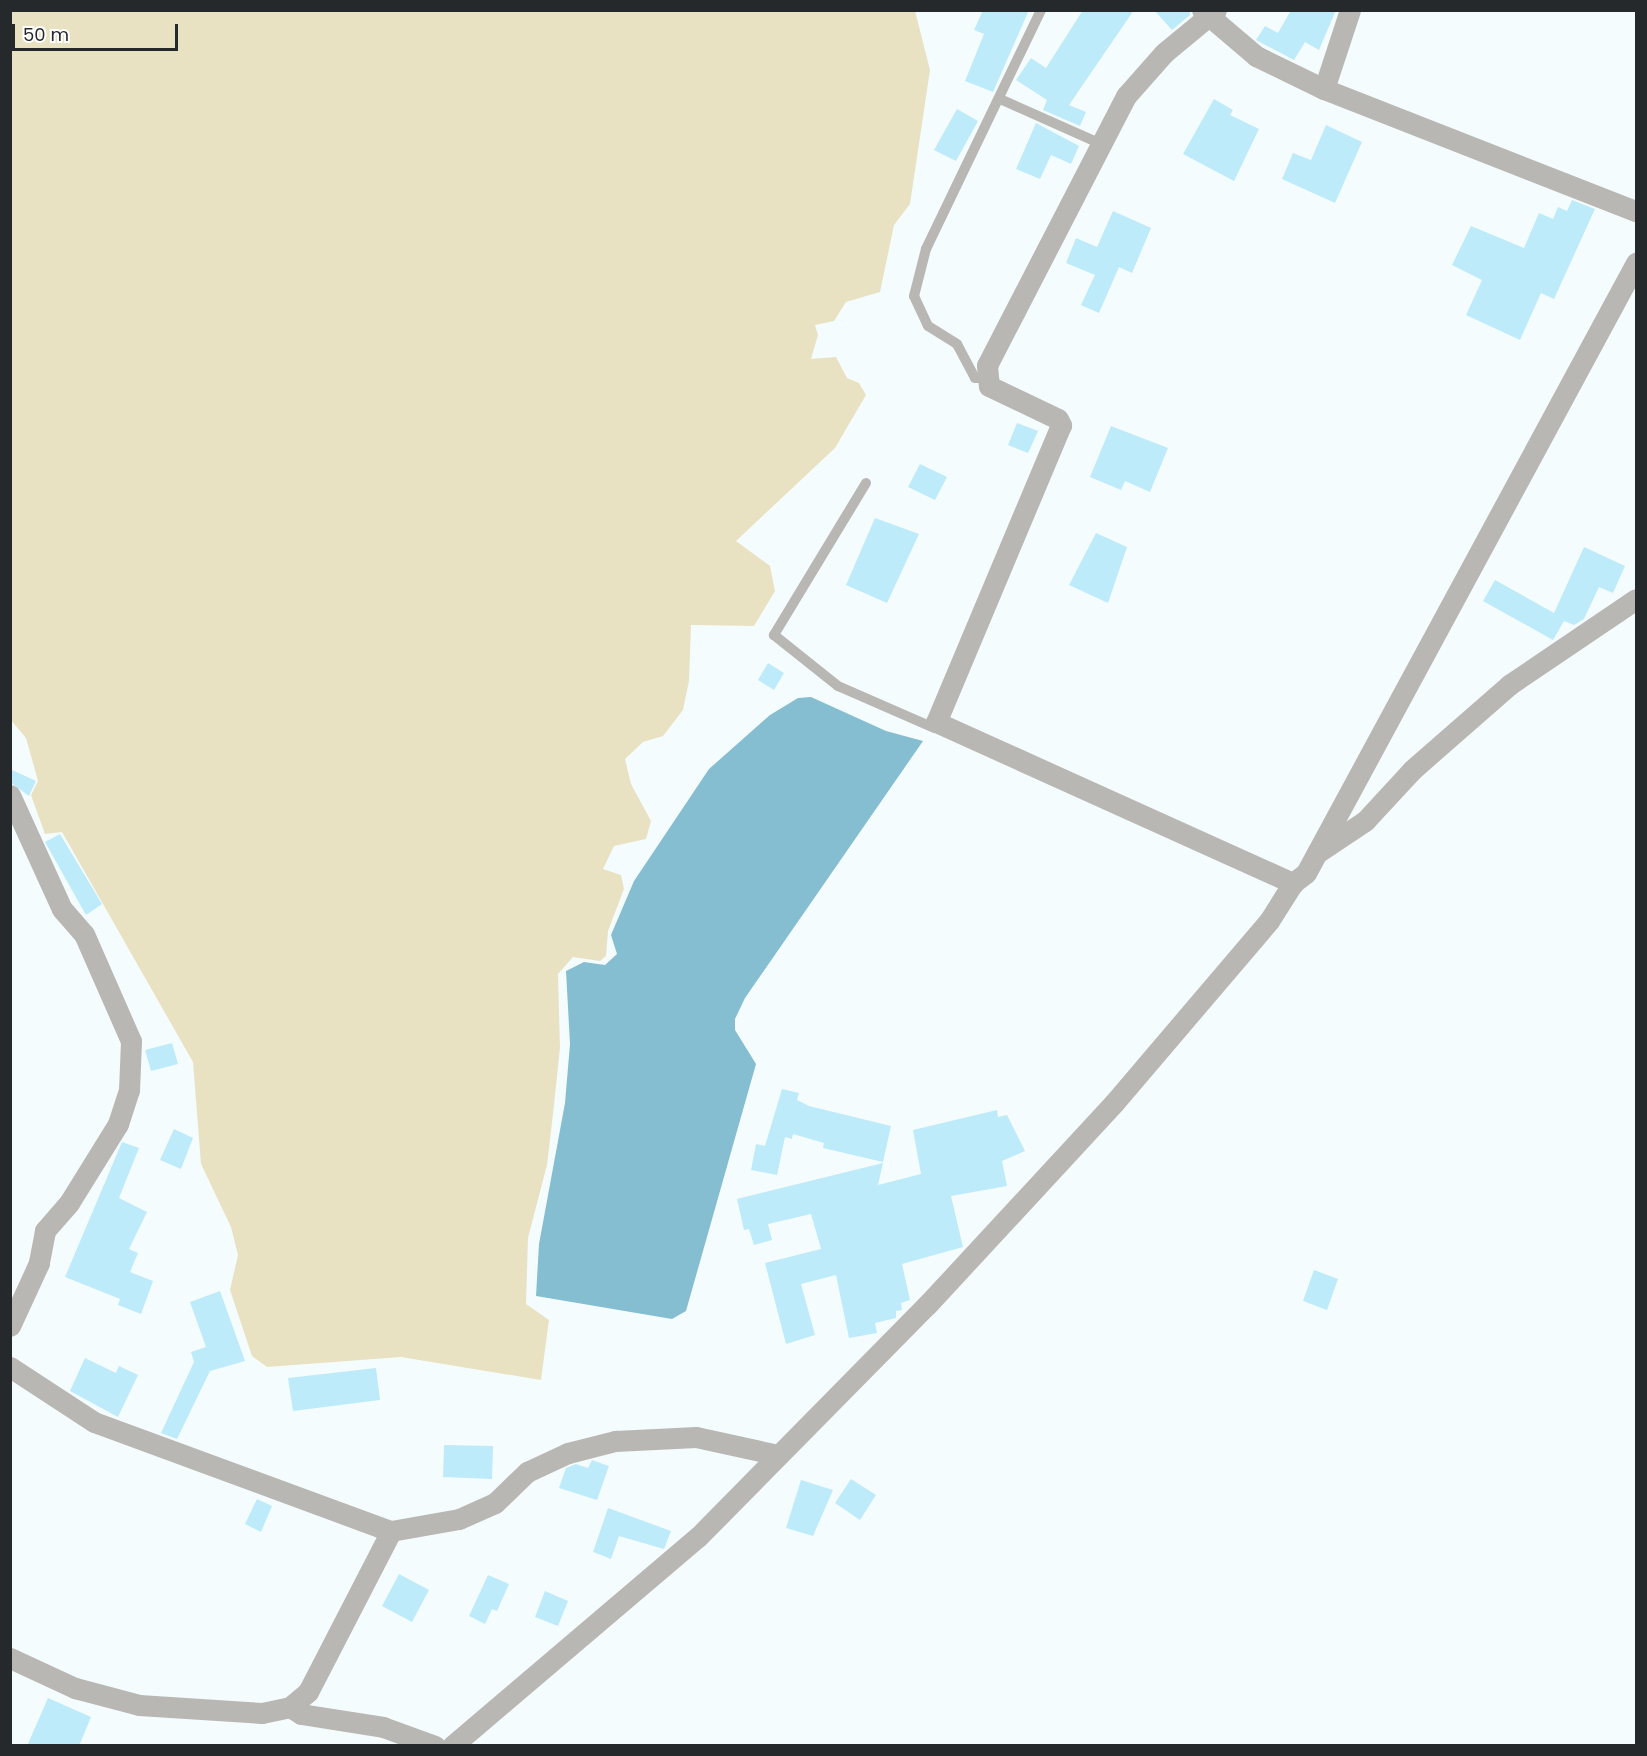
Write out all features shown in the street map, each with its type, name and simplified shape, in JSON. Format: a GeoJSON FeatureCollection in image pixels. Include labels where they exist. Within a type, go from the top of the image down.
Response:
{"type":"FeatureCollection","features":[{"type":"Feature","properties":{"kind":"street"},"geometry":{"type":"LineString","coordinates":[[1324,89],[1350,10]]}},
{"type":"Feature","properties":{"kind":"street"},"geometry":{"type":"LineString","coordinates":[[1293,883],[936,723],[1061,425],[1058,419],[990,386],[985,378],[987,365],[1126,96],[1164,53],[1209,13],[1256,56],[1324,89],[1636,211]]}},
{"type":"Feature","properties":{"kind":"street"},"geometry":{"type":"LineString","coordinates":[[458,1744],[698,1537],[927,1305],[1114,1103],[1269,921],[1293,883],[1306,873],[1636,263]]}},
{"type":"Feature","properties":{"kind":"street"},"geometry":{"type":"LineString","coordinates":[[1317,853],[1365,820],[1412,770],[1509,684],[1636,599]]}},
{"type":"Feature","properties":{"kind":"street"},"geometry":{"type":"LineString","coordinates":[[10,795],[62,909],[84,934],[131,1041],[129,1090],[118,1125],[69,1203],[45,1231],[39,1263],[10,1326]]}},
{"type":"Feature","properties":{"kind":"street"},"geometry":{"type":"LineString","coordinates":[[10,1367],[94,1422],[391,1531],[459,1519],[495,1503],[526,1472],[568,1453],[615,1441],[696,1437],[778,1455]]}},
{"type":"Feature","properties":{"kind":"street"},"geometry":{"type":"LineString","coordinates":[[10,1658],[75,1688],[140,1705],[262,1713],[290,1707],[308,1692],[391,1531]]}},
{"type":"Feature","properties":{"kind":"street"},"geometry":{"type":"LineString","coordinates":[[290,1707],[301,1714],[383,1727],[435,1746]]}},
{"type":"Feature","properties":{"kind":"lane"},"geometry":{"type":"LineString","coordinates":[[985,378],[975,378],[957,344],[928,326],[914,296],[926,249],[1041,10]]}},
{"type":"Feature","properties":{"kind":"lane"},"geometry":{"type":"LineString","coordinates":[[1000,99],[1101,144]]}},
{"type":"Feature","properties":{"kind":"lane"},"geometry":{"type":"LineString","coordinates":[[866,483],[774,634],[838,686],[934,728]]}},
{"type":"Feature","properties":{"kind":"shaded area"},"geometry":{"type":"Polygon","coordinates":[[[11,10],[915,11],[930,70],[910,204],[894,225],[880,292],[846,302],[834,321],[815,325],[818,335],[811,359],[836,357],[847,378],[859,383],[866,395],[835,448],[736,541],[770,566],[775,591],[754,626],[691,625],[689,681],[683,710],[663,736],[643,742],[625,759],[631,784],[651,821],[646,839],[614,846],[603,869],[621,875],[624,889],[608,931],[606,956],[600,961],[573,957],[558,974],[560,1048],[553,1114],[547,1165],[528,1238],[526,1304],[549,1320],[541,1380],[401,1357],[267,1367],[252,1356],[230,1290],[238,1255],[231,1227],[201,1164],[193,1062],[62,832],[45,834],[31,795],[38,781],[26,738],[10,719],[11,10]]]}},
{"type":"Feature","properties":{"kind":"water"},"geometry":{"type":"Polygon","coordinates":[[[811,697],[886,731],[923,741],[745,998],[735,1019],[735,1030],[756,1064],[686,1311],[672,1319],[536,1296],[539,1244],[565,1103],[570,1044],[566,971],[584,962],[605,965],[617,954],[611,935],[634,881],[709,769],[770,715],[798,698],[811,697]]]}},
{"type":"Feature","properties":{"kind":"building"},"geometry":{"type":"Polygon","coordinates":[[[983,10],[1029,10],[993,92],[965,81],[984,34],[974,30],[983,10]]]}},
{"type":"Feature","properties":{"kind":"building"},"geometry":{"type":"Polygon","coordinates":[[[1083,10],[1134,10],[1069,105],[1086,112],[1080,126],[1043,110],[1047,100],[1016,80],[1031,58],[1046,68],[1083,10]]]}},
{"type":"Feature","properties":{"kind":"building"},"geometry":{"type":"Polygon","coordinates":[[[1154,10],[1190,10],[1190,15],[1172,30],[1154,10]]]}},
{"type":"Feature","properties":{"kind":"building"},"geometry":{"type":"Polygon","coordinates":[[[1291,10],[1336,10],[1319,50],[1305,42],[1294,60],[1256,40],[1265,26],[1278,33],[1291,10]]]}},
{"type":"Feature","properties":{"kind":"building"},"geometry":{"type":"Polygon","coordinates":[[[1214,99],[1233,110],[1230,115],[1259,129],[1234,181],[1183,154],[1214,99]]]}},
{"type":"Feature","properties":{"kind":"building"},"geometry":{"type":"Polygon","coordinates":[[[957,109],[978,121],[956,161],[934,150],[957,109]]]}},
{"type":"Feature","properties":{"kind":"building"},"geometry":{"type":"Polygon","coordinates":[[[1036,123],[1079,146],[1071,164],[1051,155],[1040,179],[1016,169],[1036,123]]]}},
{"type":"Feature","properties":{"kind":"building"},"geometry":{"type":"Polygon","coordinates":[[[1326,125],[1362,142],[1335,203],[1282,179],[1293,153],[1311,160],[1326,125]]]}},
{"type":"Feature","properties":{"kind":"building"},"geometry":{"type":"Polygon","coordinates":[[[1572,200],[1595,209],[1554,299],[1541,293],[1520,340],[1466,315],[1482,280],[1452,265],[1471,226],[1524,248],[1539,213],[1553,219],[1558,207],[1567,211],[1572,200]]]}},
{"type":"Feature","properties":{"kind":"building"},"geometry":{"type":"Polygon","coordinates":[[[1113,211],[1151,228],[1132,273],[1119,267],[1099,313],[1081,305],[1095,275],[1066,263],[1076,238],[1097,247],[1113,211]]]}},
{"type":"Feature","properties":{"kind":"building"},"geometry":{"type":"Polygon","coordinates":[[[1017,423],[1038,431],[1028,453],[1008,445],[1017,423]]]}},
{"type":"Feature","properties":{"kind":"building"},"geometry":{"type":"Polygon","coordinates":[[[1111,426],[1168,448],[1150,492],[1125,481],[1121,490],[1090,477],[1111,426]]]}},
{"type":"Feature","properties":{"kind":"building"},"geometry":{"type":"Polygon","coordinates":[[[920,464],[947,477],[935,500],[908,487],[920,464]]]}},
{"type":"Feature","properties":{"kind":"building"},"geometry":{"type":"Polygon","coordinates":[[[875,518],[919,534],[887,603],[846,585],[875,518]]]}},
{"type":"Feature","properties":{"kind":"building"},"geometry":{"type":"Polygon","coordinates":[[[1096,533],[1127,547],[1108,603],[1069,585],[1096,533]]]}},
{"type":"Feature","properties":{"kind":"building"},"geometry":{"type":"Polygon","coordinates":[[[1584,547],[1625,566],[1613,593],[1599,587],[1584,619],[1574,625],[1564,621],[1553,640],[1483,601],[1495,580],[1554,613],[1584,547]]]}},
{"type":"Feature","properties":{"kind":"building"},"geometry":{"type":"Polygon","coordinates":[[[768,663],[784,673],[774,690],[758,680],[768,663]]]}},
{"type":"Feature","properties":{"kind":"building"},"geometry":{"type":"Polygon","coordinates":[[[10,769],[36,781],[29,796],[10,782],[10,769]]]}},
{"type":"Feature","properties":{"kind":"building"},"geometry":{"type":"Polygon","coordinates":[[[60,834],[102,904],[86,915],[45,842],[60,834]]]}},
{"type":"Feature","properties":{"kind":"building"},"geometry":{"type":"Polygon","coordinates":[[[172,1043],[178,1064],[151,1071],[145,1050],[172,1043]]]}},
{"type":"Feature","properties":{"kind":"building"},"geometry":{"type":"Polygon","coordinates":[[[782,1089],[799,1093],[797,1100],[809,1106],[891,1126],[883,1162],[823,1148],[824,1143],[793,1134],[792,1139],[785,1137],[777,1175],[751,1170],[756,1144],[765,1146],[782,1089]]]}},
{"type":"Feature","properties":{"kind":"building"},"geometry":{"type":"Polygon","coordinates":[[[997,1110],[998,1117],[1007,1115],[1025,1151],[1002,1161],[1007,1186],[951,1196],[963,1247],[902,1264],[910,1300],[901,1303],[902,1310],[896,1311],[896,1318],[875,1323],[877,1333],[849,1338],[836,1275],[801,1284],[815,1335],[786,1344],[765,1263],[821,1249],[811,1214],[768,1224],[772,1240],[754,1245],[749,1229],[744,1230],[737,1199],[883,1163],[878,1185],[921,1174],[913,1130],[997,1110]]]}},
{"type":"Feature","properties":{"kind":"building"},"geometry":{"type":"Polygon","coordinates":[[[174,1129],[193,1138],[181,1169],[160,1160],[174,1129]]]}},
{"type":"Feature","properties":{"kind":"building"},"geometry":{"type":"Polygon","coordinates":[[[122,1142],[139,1148],[119,1198],[147,1212],[129,1249],[138,1253],[130,1272],[153,1281],[141,1314],[118,1305],[120,1299],[65,1277],[122,1142]]]}},
{"type":"Feature","properties":{"kind":"building"},"geometry":{"type":"Polygon","coordinates":[[[1314,1270],[1338,1279],[1327,1310],[1303,1301],[1314,1270]]]}},
{"type":"Feature","properties":{"kind":"building"},"geometry":{"type":"Polygon","coordinates":[[[220,1291],[245,1361],[210,1371],[177,1439],[161,1433],[194,1362],[191,1352],[206,1347],[190,1302],[220,1291]]]}},
{"type":"Feature","properties":{"kind":"building"},"geometry":{"type":"Polygon","coordinates":[[[85,1358],[116,1373],[119,1366],[138,1375],[118,1417],[70,1391],[85,1358]]]}},
{"type":"Feature","properties":{"kind":"building"},"geometry":{"type":"Polygon","coordinates":[[[376,1368],[380,1400],[293,1411],[288,1378],[376,1368]]]}},
{"type":"Feature","properties":{"kind":"building"},"geometry":{"type":"Polygon","coordinates":[[[444,1445],[493,1446],[492,1479],[443,1477],[444,1445]]]}},
{"type":"Feature","properties":{"kind":"building"},"geometry":{"type":"Polygon","coordinates":[[[592,1460],[609,1466],[597,1500],[559,1488],[566,1468],[576,1464],[588,1468],[592,1460]]]}},
{"type":"Feature","properties":{"kind":"building"},"geometry":{"type":"Polygon","coordinates":[[[851,1479],[876,1495],[860,1520],[835,1503],[851,1479]]]}},
{"type":"Feature","properties":{"kind":"building"},"geometry":{"type":"Polygon","coordinates":[[[801,1480],[833,1490],[813,1536],[786,1528],[801,1480]]]}},
{"type":"Feature","properties":{"kind":"building"},"geometry":{"type":"Polygon","coordinates":[[[257,1499],[272,1506],[261,1532],[245,1524],[257,1499]]]}},
{"type":"Feature","properties":{"kind":"building"},"geometry":{"type":"Polygon","coordinates":[[[608,1508],[671,1531],[664,1549],[619,1536],[611,1559],[593,1552],[608,1508]]]}},
{"type":"Feature","properties":{"kind":"building"},"geometry":{"type":"Polygon","coordinates":[[[399,1574],[429,1590],[412,1622],[382,1606],[399,1574]]]}},
{"type":"Feature","properties":{"kind":"building"},"geometry":{"type":"Polygon","coordinates":[[[488,1575],[509,1584],[497,1611],[492,1609],[485,1624],[469,1616],[488,1575]]]}},
{"type":"Feature","properties":{"kind":"building"},"geometry":{"type":"Polygon","coordinates":[[[545,1591],[568,1601],[558,1626],[535,1617],[545,1591]]]}},
{"type":"Feature","properties":{"kind":"building"},"geometry":{"type":"Polygon","coordinates":[[[48,1698],[91,1717],[79,1746],[27,1746],[48,1698]]]}}]}
